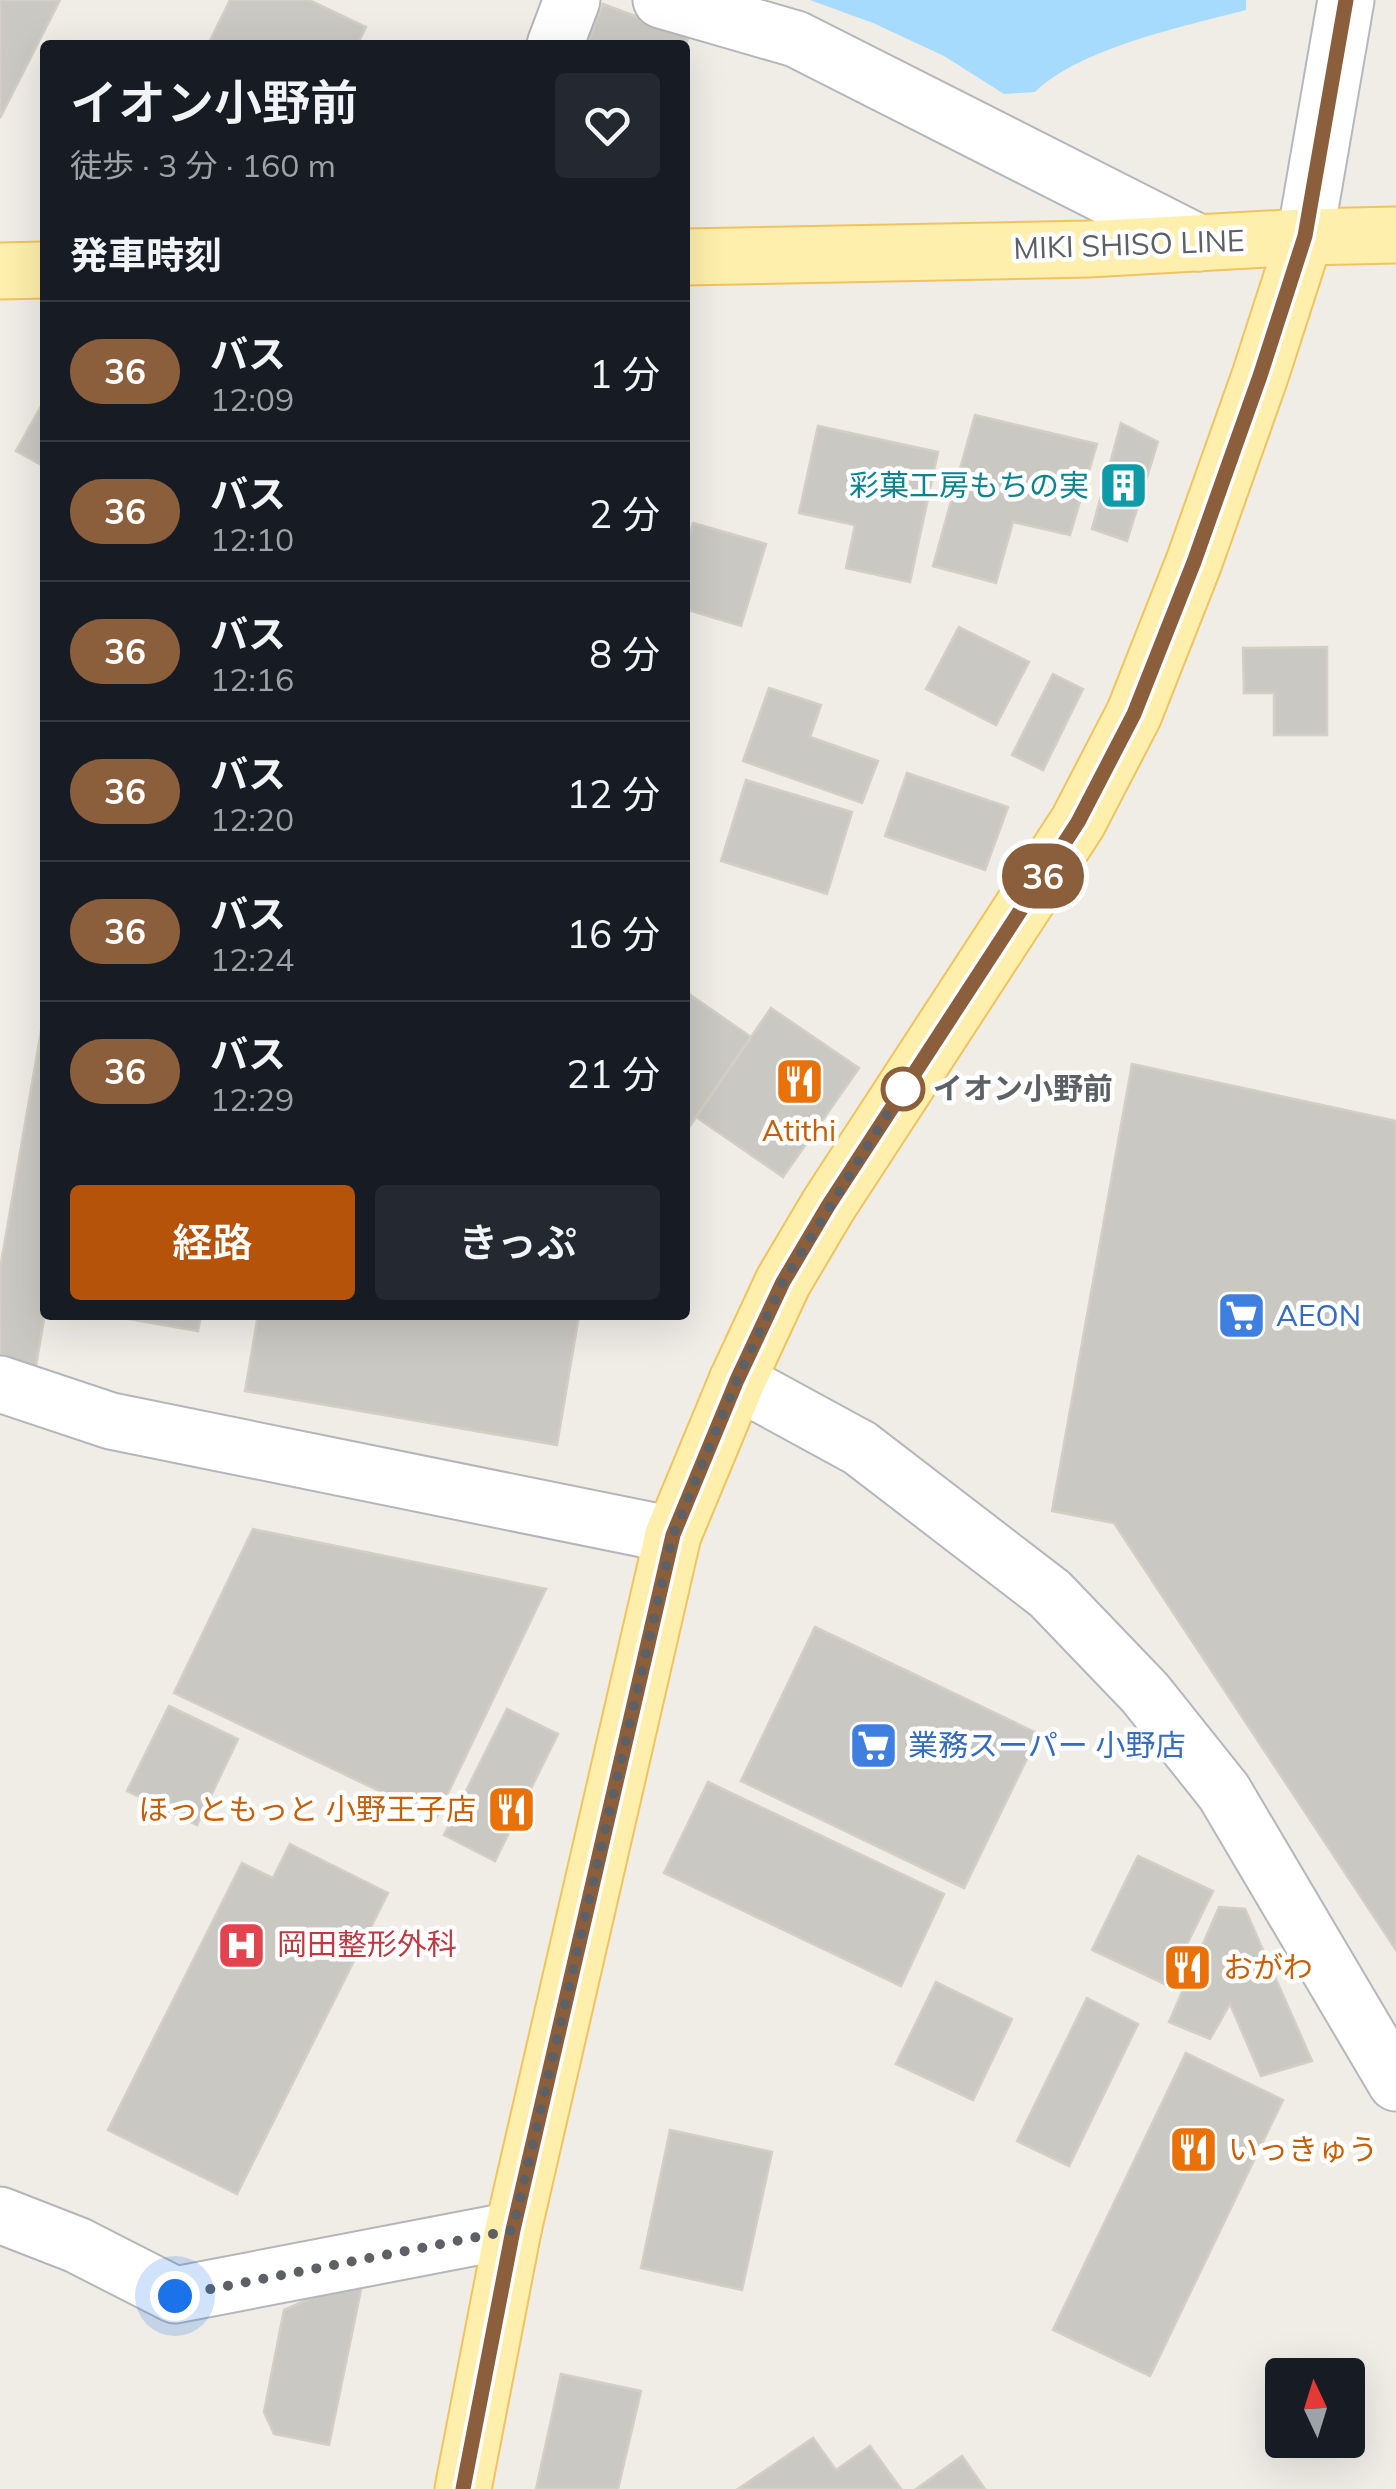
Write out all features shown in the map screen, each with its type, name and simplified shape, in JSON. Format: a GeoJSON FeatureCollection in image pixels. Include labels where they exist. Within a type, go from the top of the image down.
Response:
{"type":"FeatureCollection","features":[{"type":"Feature","properties":{"kind":"main road","name":"MIKI SHISO LINE"},"geometry":{"type":"LineString","coordinates":[[690,256],[1069,249],[1396,235]]}},
{"type":"Feature","properties":{"kind":"main road"},"geometry":{"type":"LineString","coordinates":[[463,2489],[513,2230],[673,1535],[737,1380],[783,1282],[828,1206],[1078,822],[1134,714],[1201,543],[1305,236]]}},
{"type":"Feature","properties":{"kind":"main road"},"geometry":{"type":"LineString","coordinates":[[0,271],[40,270]]}},
{"type":"Feature","properties":{"kind":"street"},"geometry":{"type":"LineString","coordinates":[[557,40],[572,0]]}},
{"type":"Feature","properties":{"kind":"street"},"geometry":{"type":"LineString","coordinates":[[661,0],[796,39],[1199,243]]}},
{"type":"Feature","properties":{"kind":"street"},"geometry":{"type":"LineString","coordinates":[[1305,236],[1346,0]]}},
{"type":"Feature","properties":{"kind":"street"},"geometry":{"type":"LineString","coordinates":[[737,1380],[860,1448],[1050,1594],[1145,1693],[1224,1792],[1396,2083]]}},
{"type":"Feature","properties":{"kind":"street"},"geometry":{"type":"LineString","coordinates":[[0,1384],[111,1421],[673,1535]]}},
{"type":"Feature","properties":{"kind":"street"},"geometry":{"type":"LineString","coordinates":[[0,2214],[77,2245],[175,2296],[513,2230]]}},
{"type":"Feature","properties":{"kind":"water"},"geometry":{"type":"Polygon","coordinates":[[[810,0],[1246,0],[1246,10],[1105,51],[1054,76],[1035,92],[1004,94],[944,56],[873,23],[810,0]]]}},
{"type":"Feature","properties":{"kind":"building"},"geometry":{"type":"Polygon","coordinates":[[[0,0],[60,0],[0,118],[0,0]]]}},
{"type":"Feature","properties":{"kind":"building"},"geometry":{"type":"Polygon","coordinates":[[[230,0],[309,0],[366,27],[360,40],[210,40],[230,0]]]}},
{"type":"Feature","properties":{"kind":"building"},"geometry":{"type":"Polygon","coordinates":[[[603,4],[689,36],[688,40],[589,40],[603,4]]]}},
{"type":"Feature","properties":{"kind":"building"},"geometry":{"type":"Polygon","coordinates":[[[40,408],[40,464],[16,451],[40,408]]]}},
{"type":"Feature","properties":{"kind":"building"},"geometry":{"type":"Polygon","coordinates":[[[975,415],[1097,444],[1070,535],[1013,522],[996,583],[933,566],[975,415]]]}},
{"type":"Feature","properties":{"kind":"building","name":"彩菓工房もちの実"},"geometry":{"type":"Polygon","coordinates":[[[1121,423],[1158,442],[1127,541],[1092,529],[1121,423]]]}},
{"type":"Feature","properties":{"kind":"building"},"geometry":{"type":"Polygon","coordinates":[[[818,426],[938,452],[910,582],[846,568],[855,525],[799,513],[818,426]]]}},
{"type":"Feature","properties":{"kind":"building"},"geometry":{"type":"Polygon","coordinates":[[[693,523],[766,544],[741,626],[690,611],[693,523]]]}},
{"type":"Feature","properties":{"kind":"building"},"geometry":{"type":"Polygon","coordinates":[[[959,627],[1029,662],[996,725],[926,689],[959,627]]]}},
{"type":"Feature","properties":{"kind":"building"},"geometry":{"type":"Polygon","coordinates":[[[1327,647],[1327,735],[1274,735],[1274,693],[1244,693],[1243,648],[1327,647]]]}},
{"type":"Feature","properties":{"kind":"building"},"geometry":{"type":"Polygon","coordinates":[[[1053,674],[1083,689],[1043,770],[1012,755],[1053,674]]]}},
{"type":"Feature","properties":{"kind":"building"},"geometry":{"type":"Polygon","coordinates":[[[769,688],[821,705],[810,737],[878,761],[862,803],[743,761],[769,688]]]}},
{"type":"Feature","properties":{"kind":"building"},"geometry":{"type":"Polygon","coordinates":[[[907,773],[1008,807],[985,870],[885,836],[907,773]]]}},
{"type":"Feature","properties":{"kind":"building"},"geometry":{"type":"Polygon","coordinates":[[[746,780],[852,812],[827,894],[721,861],[746,780]]]}},
{"type":"Feature","properties":{"kind":"building"},"geometry":{"type":"Polygon","coordinates":[[[690,995],[751,1037],[690,1126],[690,995]]]}},
{"type":"Feature","properties":{"kind":"building"},"geometry":{"type":"Polygon","coordinates":[[[771,1008],[859,1068],[783,1177],[696,1117],[771,1008]]]}},
{"type":"Feature","properties":{"kind":"building"},"geometry":{"type":"Polygon","coordinates":[[[40,1037],[40,1320],[44,1320],[35,1371],[0,1365],[0,1269],[40,1037]]]}},
{"type":"Feature","properties":{"kind":"building","name":"AEON"},"geometry":{"type":"Polygon","coordinates":[[[1132,1064],[1396,1121],[1396,1950],[1114,1523],[1052,1511],[1132,1064]]]}},
{"type":"Feature","properties":{"kind":"building"},"geometry":{"type":"Polygon","coordinates":[[[135,1320],[200,1320],[198,1331],[135,1320]]]}},
{"type":"Feature","properties":{"kind":"building"},"geometry":{"type":"Polygon","coordinates":[[[257,1320],[578,1320],[557,1445],[245,1391],[257,1320]]]}},
{"type":"Feature","properties":{"kind":"building"},"geometry":{"type":"Polygon","coordinates":[[[253,1529],[546,1589],[436,1818],[174,1693],[253,1529]]]}},
{"type":"Feature","properties":{"kind":"building"},"geometry":{"type":"Polygon","coordinates":[[[815,1627],[1039,1734],[964,1888],[741,1781],[815,1627]]]}},
{"type":"Feature","properties":{"kind":"building"},"geometry":{"type":"Polygon","coordinates":[[[169,1706],[238,1739],[197,1825],[127,1791],[169,1706]]]}},
{"type":"Feature","properties":{"kind":"building"},"geometry":{"type":"Polygon","coordinates":[[[507,1709],[558,1734],[495,1861],[444,1835],[507,1709]]]}},
{"type":"Feature","properties":{"kind":"building"},"geometry":{"type":"Polygon","coordinates":[[[708,1782],[944,1894],[901,1986],[664,1873],[708,1782]]]}},
{"type":"Feature","properties":{"kind":"building"},"geometry":{"type":"Polygon","coordinates":[[[290,1844],[388,1893],[237,2194],[108,2130],[242,1863],[273,1878],[290,1844]]]}},
{"type":"Feature","properties":{"kind":"building"},"geometry":{"type":"Polygon","coordinates":[[[1138,1856],[1213,1891],[1167,1985],[1092,1950],[1138,1856]]]}},
{"type":"Feature","properties":{"kind":"building"},"geometry":{"type":"Polygon","coordinates":[[[1219,1907],[1245,1909],[1312,2061],[1261,2076],[1230,2004],[1210,2039],[1169,2022],[1219,1907]]]}},
{"type":"Feature","properties":{"kind":"building"},"geometry":{"type":"Polygon","coordinates":[[[936,1982],[1012,2019],[973,2100],[896,2064],[936,1982]]]}},
{"type":"Feature","properties":{"kind":"building"},"geometry":{"type":"Polygon","coordinates":[[[1087,1998],[1138,2024],[1069,2166],[1017,2141],[1087,1998]]]}},
{"type":"Feature","properties":{"kind":"building"},"geometry":{"type":"Polygon","coordinates":[[[1186,2053],[1283,2100],[1150,2376],[1053,2330],[1186,2053]]]}},
{"type":"Feature","properties":{"kind":"building"},"geometry":{"type":"Polygon","coordinates":[[[670,2130],[772,2152],[742,2290],[641,2268],[670,2130]]]}},
{"type":"Feature","properties":{"kind":"building"},"geometry":{"type":"Polygon","coordinates":[[[364,2275],[329,2445],[274,2434],[264,2412],[284,2310],[364,2275]]]}},
{"type":"Feature","properties":{"kind":"building"},"geometry":{"type":"Polygon","coordinates":[[[561,2374],[641,2391],[618,2489],[536,2489],[561,2374]]]}},
{"type":"Feature","properties":{"kind":"building"},"geometry":{"type":"Polygon","coordinates":[[[813,2438],[836,2470],[870,2446],[901,2489],[738,2489],[813,2438]]]}},
{"type":"Feature","properties":{"kind":"building"},"geometry":{"type":"Polygon","coordinates":[[[962,2456],[985,2489],[916,2489],[962,2456]]]}},
{"type":"Feature","properties":{"kind":"bus line","name":"36"},"geometry":{"type":"LineString","coordinates":[[463,2489],[513,2230],[673,1535],[737,1380],[783,1282],[828,1206],[1078,822],[1134,714],[1194,562],[1305,236],[1346,0]]}},
{"type":"Feature","properties":{"kind":"place","name":"彩菓工房もちの実"},"geometry":{"type":"Point","coordinates":[1124,486]}},
{"type":"Feature","properties":{"kind":"place","name":"Atithi"},"geometry":{"type":"Point","coordinates":[799,1082]}},
{"type":"Feature","properties":{"kind":"place","name":"イオン小野前"},"geometry":{"type":"Point","coordinates":[903,1089]}},
{"type":"Feature","properties":{"kind":"place","name":"AEON"},"geometry":{"type":"Point","coordinates":[1241,1316]}},
{"type":"Feature","properties":{"kind":"place","name":"業務スーパー 小野店"},"geometry":{"type":"Point","coordinates":[873,1746]}},
{"type":"Feature","properties":{"kind":"place","name":"ほっともっと 小野王子店"},"geometry":{"type":"Point","coordinates":[511,1810]}},
{"type":"Feature","properties":{"kind":"place","name":"岡田整形外科"},"geometry":{"type":"Point","coordinates":[242,1945]}},
{"type":"Feature","properties":{"kind":"place","name":"おがわ"},"geometry":{"type":"Point","coordinates":[1188,1968]}},
{"type":"Feature","properties":{"kind":"place","name":"いっきゅう"},"geometry":{"type":"Point","coordinates":[1193,2150]}},
{"type":"Feature","properties":{"kind":"route"},"geometry":{"type":"LineString","coordinates":[[175,2296],[513,2230],[673,1535],[737,1380],[783,1282],[905,1086],[903,1089]]}}]}
